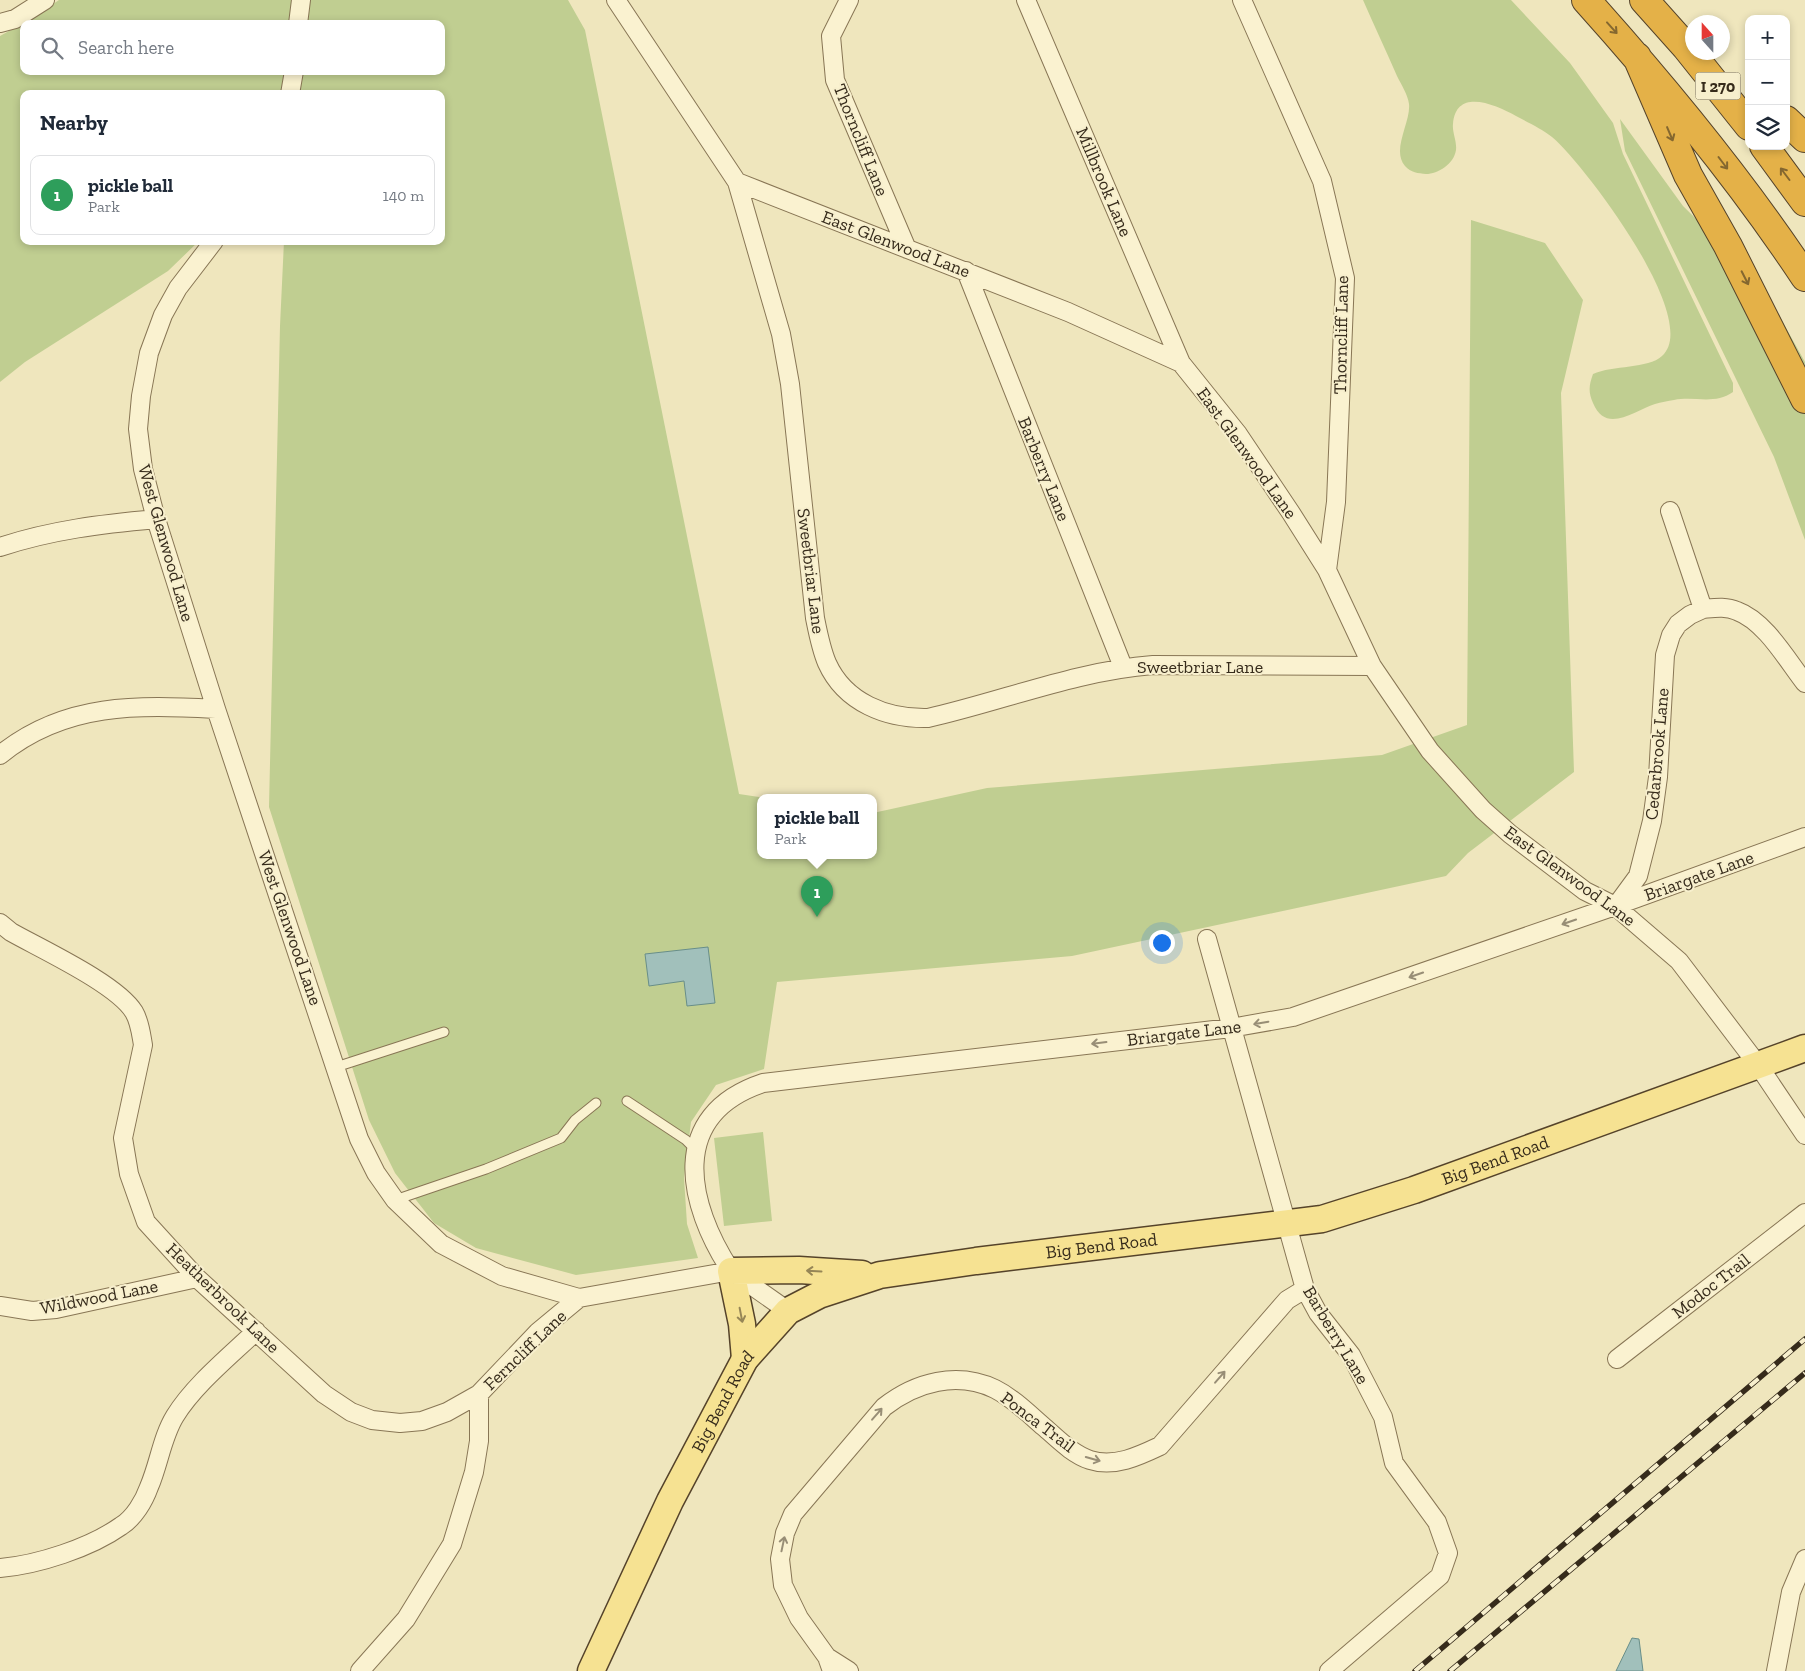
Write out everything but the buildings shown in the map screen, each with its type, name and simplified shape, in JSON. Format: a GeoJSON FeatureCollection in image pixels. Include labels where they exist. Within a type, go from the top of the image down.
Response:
{"type":"FeatureCollection","features":[{"type":"Feature","properties":{"kind":"highway","name":"I 270"},"geometry":{"type":"LineString","coordinates":[[1586,0],[1637,57],[1746,192],[1805,278]]}},
{"type":"Feature","properties":{"kind":"highway","name":"I 270"},"geometry":{"type":"LineString","coordinates":[[1644,0],[1685,44]]}},
{"type":"Feature","properties":{"kind":"highway"},"geometry":{"type":"LineString","coordinates":[[1637,57],[1688,175],[1733,254],[1805,399]]}},
{"type":"Feature","properties":{"kind":"highway","name":"I 270"},"geometry":{"type":"LineString","coordinates":[[1698,60],[1745,121]]}},
{"type":"Feature","properties":{"kind":"highway"},"geometry":{"type":"LineString","coordinates":[[1703,60],[1745,90]]}},
{"type":"Feature","properties":{"kind":"highway"},"geometry":{"type":"LineString","coordinates":[[1790,124],[1805,138]]}},
{"type":"Feature","properties":{"kind":"highway"},"geometry":{"type":"LineString","coordinates":[[1767,150],[1805,202]]}},
{"type":"Feature","properties":{"kind":"main road","name":"Big Bend Road"},"geometry":{"type":"LineString","coordinates":[[591,1671],[670,1501],[745,1359],[788,1311],[818,1295],[880,1275],[976,1261],[1322,1219],[1387,1199],[1805,1048]]}},
{"type":"Feature","properties":{"kind":"main road"},"geometry":{"type":"LineString","coordinates":[[745,1359],[742,1324],[731,1271],[799,1270],[880,1275]]}},
{"type":"Feature","properties":{"kind":"street"},"geometry":{"type":"LineString","coordinates":[[0,23],[15,19],[44,0]]}},
{"type":"Feature","properties":{"kind":"street"},"geometry":{"type":"LineString","coordinates":[[298,20],[301,0]]}},
{"type":"Feature","properties":{"kind":"street"},"geometry":{"type":"LineString","coordinates":[[616,0],[738,182]]}},
{"type":"Feature","properties":{"kind":"street","name":"Thorncliff Lane"},"geometry":{"type":"LineString","coordinates":[[849,0],[831,36],[835,80],[907,249]]}},
{"type":"Feature","properties":{"kind":"street","name":"Millbrook Lane"},"geometry":{"type":"LineString","coordinates":[[1026,0],[1181,364]]}},
{"type":"Feature","properties":{"kind":"street","name":"Thorncliff Lane"},"geometry":{"type":"LineString","coordinates":[[1242,0],[1322,181],[1345,278],[1336,502],[1327,570]]}},
{"type":"Feature","properties":{"kind":"street"},"geometry":{"type":"LineString","coordinates":[[291,90],[293,75]]}},
{"type":"Feature","properties":{"kind":"street","name":"East Glenwood Lane"},"geometry":{"type":"LineString","coordinates":[[738,182],[1068,312],[1181,364],[1238,434],[1327,570],[1372,666],[1430,751],[1483,810],[1510,834],[1585,891],[1615,906],[1679,961],[1758,1065],[1805,1134]]}},
{"type":"Feature","properties":{"kind":"street","name":"Sweetbriar Lane"},"geometry":{"type":"LineString","coordinates":[[738,182],[781,334],[790,384],[815,618],[827,662],[838,682],[865,704],[886,714],[908,719],[928,718],[1071,678],[1122,668],[1153,666],[1372,666]]}},
{"type":"Feature","properties":{"kind":"street","name":"West Glenwood Lane"},"geometry":{"type":"LineString","coordinates":[[211,245],[178,288],[163,316],[149,353],[141,396],[138,429],[143,469],[156,519],[216,709],[359,1139],[376,1173],[395,1200],[442,1244],[502,1276],[579,1298],[731,1271]]}},
{"type":"Feature","properties":{"kind":"street","name":"Barberry Lane"},"geometry":{"type":"LineString","coordinates":[[966,271],[1122,668]]}},
{"type":"Feature","properties":{"kind":"street"},"geometry":{"type":"LineString","coordinates":[[1670,510],[1703,609]]}},
{"type":"Feature","properties":{"kind":"street"},"geometry":{"type":"LineString","coordinates":[[0,547],[25,538],[79,527],[156,519]]}},
{"type":"Feature","properties":{"kind":"street","name":"Cedarbrook Lane"},"geometry":{"type":"LineString","coordinates":[[1615,906],[1638,876],[1652,821],[1658,777],[1665,655],[1671,635],[1678,624],[1690,615],[1703,609],[1720,608],[1736,610],[1751,617],[1805,683]]}},
{"type":"Feature","properties":{"kind":"street"},"geometry":{"type":"LineString","coordinates":[[0,755],[41,730],[74,717],[117,707],[149,706],[216,709]]}},
{"type":"Feature","properties":{"kind":"street","name":"Briargate Lane"},"geometry":{"type":"LineString","coordinates":[[731,1271],[714,1245],[699,1201],[695,1149],[702,1127],[714,1113],[745,1089],[763,1083],[1231,1028],[1293,1017],[1615,906],[1805,837]]}},
{"type":"Feature","properties":{"kind":"street","name":"Heatherbrook Lane"},"geometry":{"type":"LineString","coordinates":[[0,923],[11,932],[107,986],[122,997],[134,1012],[141,1030],[143,1045],[123,1138],[128,1174],[146,1222],[197,1278],[324,1394],[350,1412],[372,1420],[400,1423],[422,1421],[447,1412],[479,1394]]}},
{"type":"Feature","properties":{"kind":"street","name":"Barberry Lane"},"geometry":{"type":"LineString","coordinates":[[1207,938],[1305,1289],[1318,1312],[1351,1355],[1383,1417],[1394,1463],[1437,1522],[1448,1554],[1440,1576],[1329,1671]]}},
{"type":"Feature","properties":{"kind":"street","name":"Modoc Trail"},"geometry":{"type":"LineString","coordinates":[[1617,1359],[1805,1213]]}},
{"type":"Feature","properties":{"kind":"street"},"geometry":{"type":"LineString","coordinates":[[731,1271],[788,1311]]}},
{"type":"Feature","properties":{"kind":"street","name":"Wildwood Lane"},"geometry":{"type":"LineString","coordinates":[[0,1306],[32,1311],[56,1309],[197,1278]]}},
{"type":"Feature","properties":{"kind":"street","name":"Ponca Trail"},"geometry":{"type":"LineString","coordinates":[[849,1671],[830,1664],[800,1618],[786,1591],[780,1559],[785,1533],[793,1514],[884,1406],[897,1396],[932,1382],[960,1379],[995,1389],[1019,1406],[1070,1449],[1091,1460],[1114,1463],[1138,1457],[1160,1446],[1287,1300],[1305,1289]]}},
{"type":"Feature","properties":{"kind":"street","name":"Ferncliff Lane"},"geometry":{"type":"LineString","coordinates":[[360,1671],[406,1619],[452,1544],[474,1472],[479,1441],[479,1394],[538,1332],[579,1298]]}},
{"type":"Feature","properties":{"kind":"street"},"geometry":{"type":"LineString","coordinates":[[0,1568],[16,1567],[50,1558],[102,1537],[122,1526],[138,1508],[149,1488],[166,1435],[175,1416],[189,1398],[256,1330]]}},
{"type":"Feature","properties":{"kind":"street"},"geometry":{"type":"LineString","coordinates":[[1776,1671],[1792,1592],[1805,1559]]}},
{"type":"Feature","properties":{"kind":"lane"},"geometry":{"type":"LineString","coordinates":[[336,1067],[444,1032]]}},
{"type":"Feature","properties":{"kind":"lane"},"geometry":{"type":"LineString","coordinates":[[627,1100],[686,1140],[695,1149]]}},
{"type":"Feature","properties":{"kind":"lane"},"geometry":{"type":"LineString","coordinates":[[395,1200],[486,1169],[561,1138],[575,1120],[596,1104]]}},
{"type":"Feature","properties":{"kind":"green space"},"geometry":{"type":"Polygon","coordinates":[[[59,0],[568,0],[585,30],[739,794],[757,797],[757,859],[877,859],[877,812],[987,788],[1382,755],[1467,725],[1471,220],[1545,243],[1583,300],[1561,393],[1574,772],[1468,853],[1446,876],[1072,956],[777,982],[764,1069],[716,1085],[691,1122],[684,1178],[687,1224],[698,1258],[576,1275],[476,1248],[434,1223],[395,1173],[369,1120],[269,807],[280,326],[284,245],[445,245],[445,90],[20,90],[20,245],[195,245],[168,271],[25,362],[0,382],[0,36],[20,25],[20,75],[445,75],[445,20],[29,20],[59,0]]]}},
{"type":"Feature","properties":{"kind":"green space"},"geometry":{"type":"Polygon","coordinates":[[[1363,0],[1511,0],[1570,63],[1613,123],[1623,154],[1733,383],[1733,392],[1719,398],[1682,399],[1660,403],[1621,418],[1605,418],[1599,412],[1591,399],[1590,385],[1593,374],[1656,360],[1662,356],[1670,337],[1666,310],[1653,278],[1634,243],[1588,177],[1552,137],[1539,128],[1498,107],[1478,102],[1469,102],[1461,106],[1456,113],[1453,124],[1456,150],[1449,164],[1431,174],[1415,172],[1407,168],[1401,159],[1400,152],[1409,104],[1406,93],[1363,0]]]}},
{"type":"Feature","properties":{"kind":"green space"},"geometry":{"type":"Polygon","coordinates":[[[1620,119],[1683,206],[1761,283],[1805,362],[1805,540],[1774,457],[1625,151],[1620,119]]]}},
{"type":"Feature","properties":{"kind":"green space"},"geometry":{"type":"Polygon","coordinates":[[[763,1132],[772,1221],[724,1226],[714,1138],[763,1132]]]}},
{"type":"Feature","properties":{"kind":"water"},"geometry":{"type":"Polygon","coordinates":[[[708,947],[715,1003],[687,1006],[684,981],[649,986],[645,954],[708,947]]]}},
{"type":"Feature","properties":{"kind":"water"},"geometry":{"type":"Polygon","coordinates":[[[1632,1638],[1639,1639],[1643,1671],[1616,1671],[1632,1638]]]}},
{"type":"Feature","properties":{"kind":"railway"},"geometry":{"type":"LineString","coordinates":[[1415,1671],[1805,1339]]}},
{"type":"Feature","properties":{"kind":"railway"},"geometry":{"type":"LineString","coordinates":[[1450,1671],[1805,1373]]}},
{"type":"Feature","properties":{"kind":"place","name":"pickle ball"},"geometry":{"type":"Point","coordinates":[817,917]}}]}
